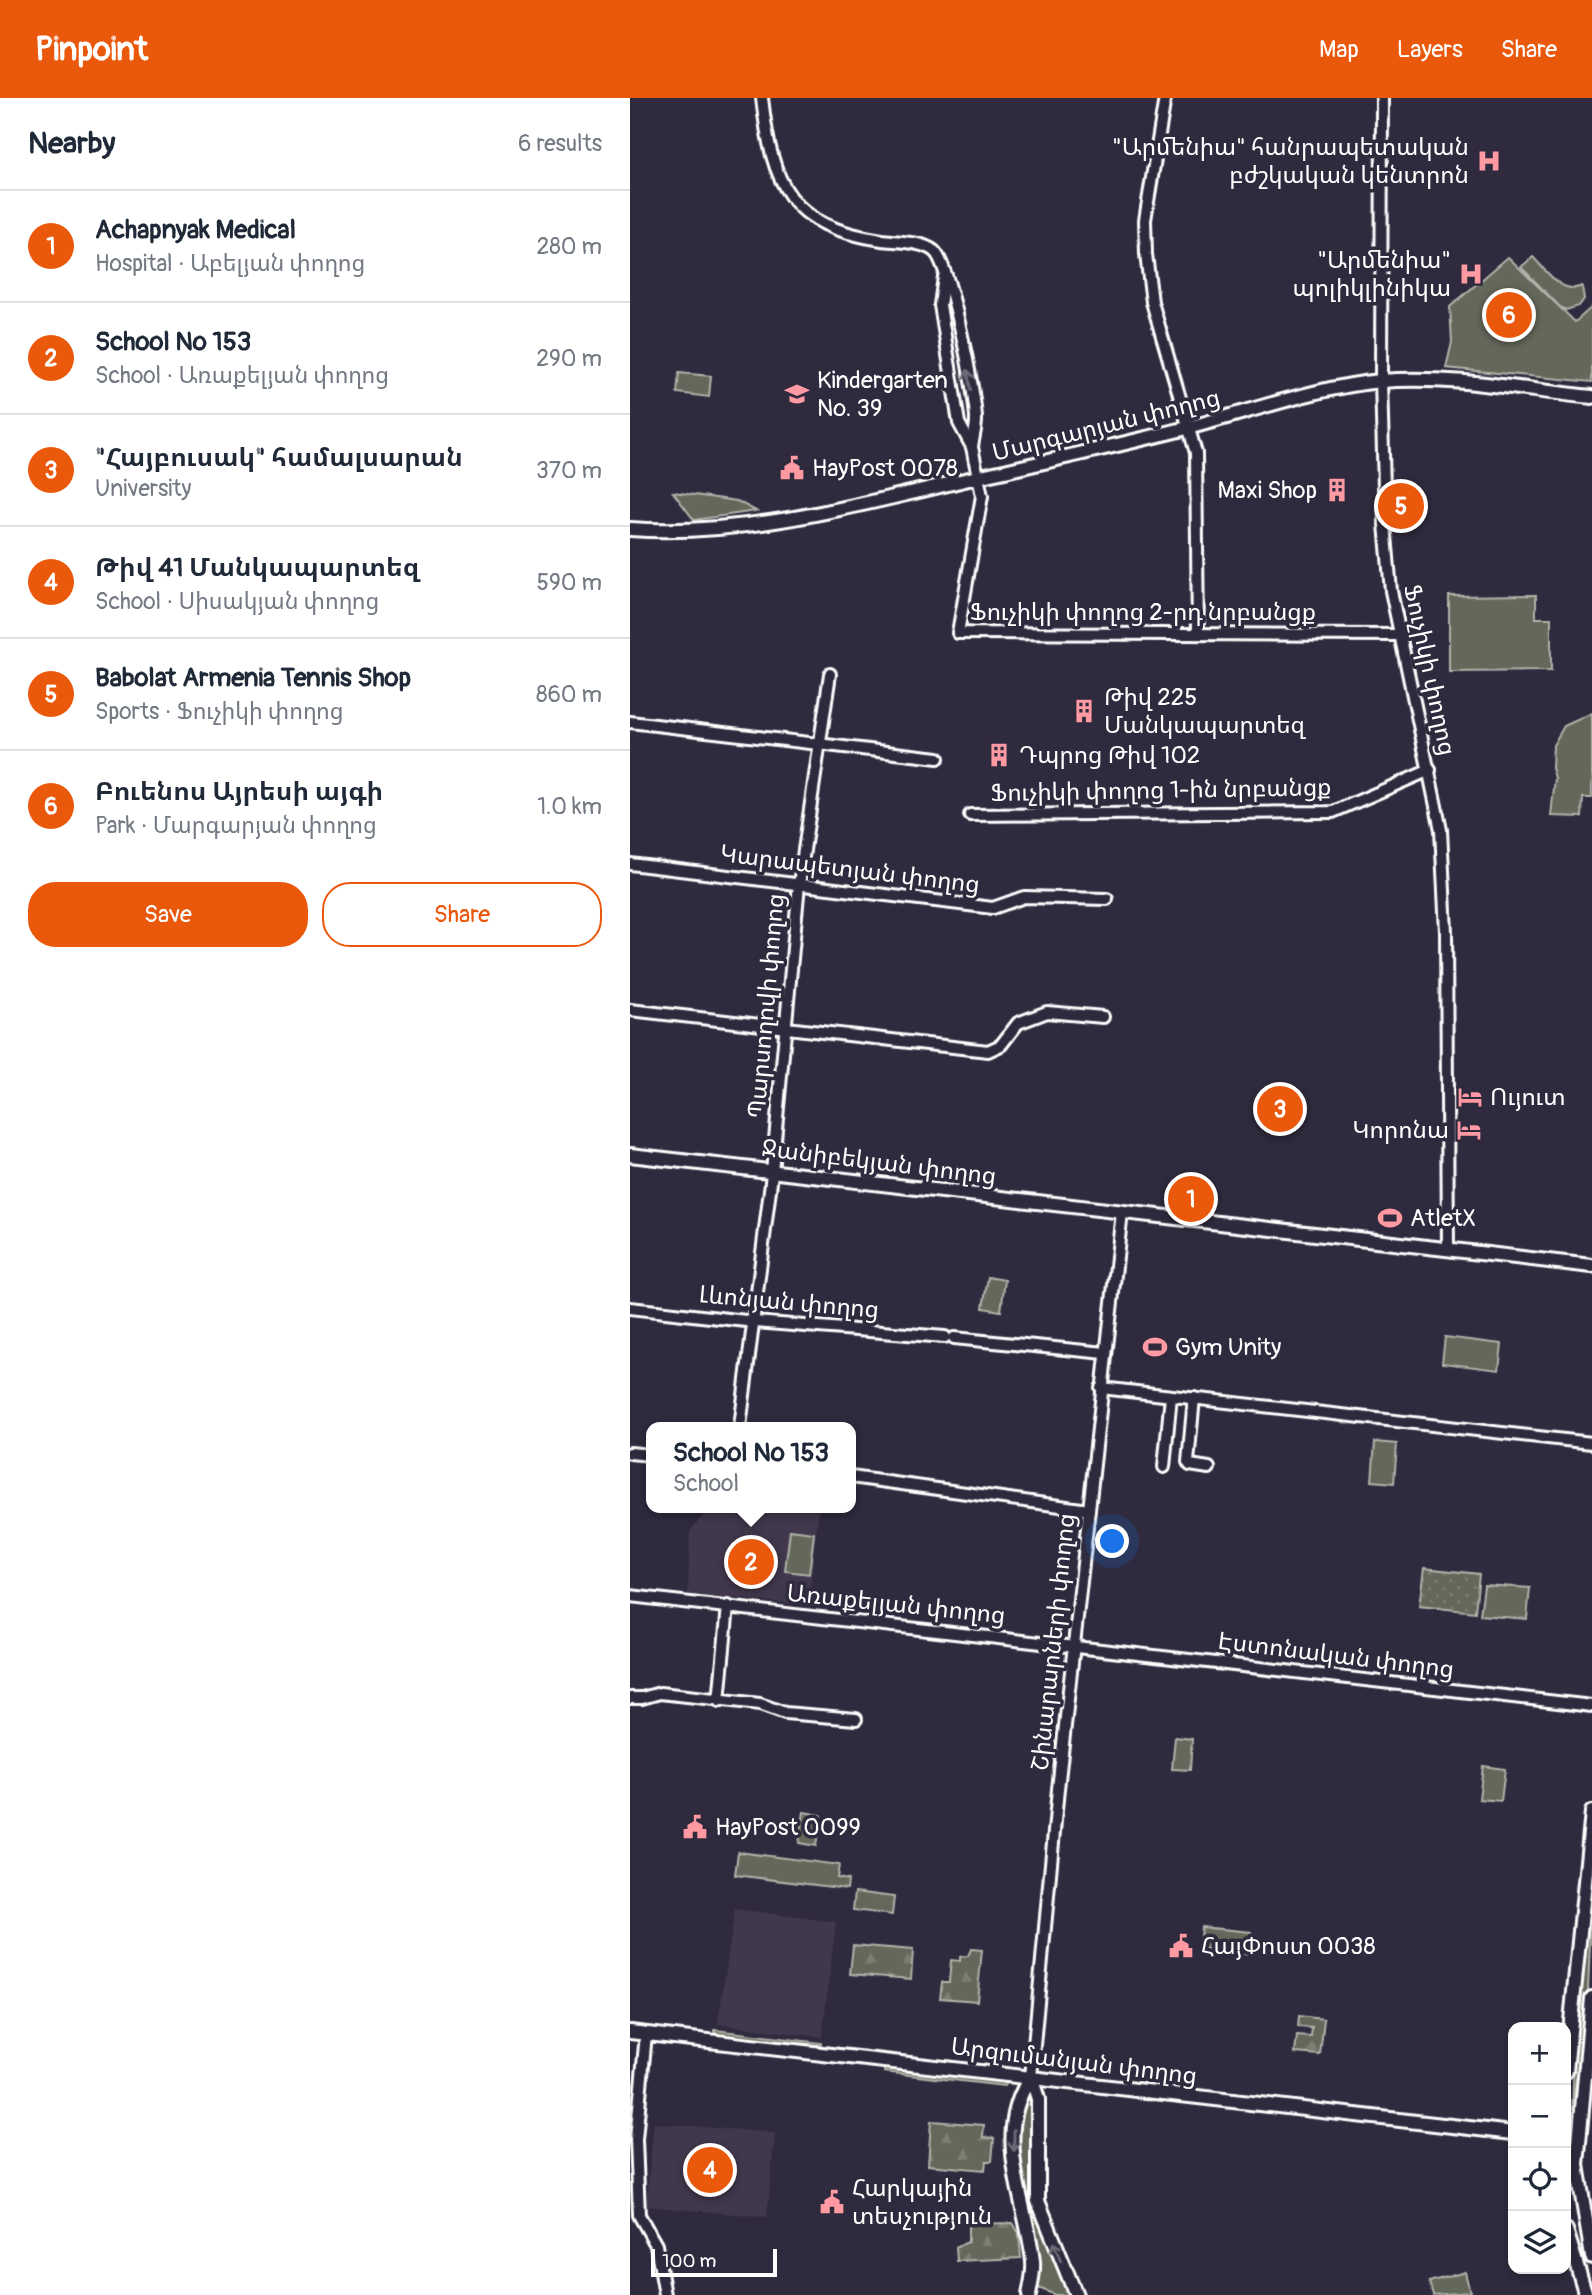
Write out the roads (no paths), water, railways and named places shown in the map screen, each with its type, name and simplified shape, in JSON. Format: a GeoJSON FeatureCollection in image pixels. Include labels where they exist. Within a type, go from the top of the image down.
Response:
{"type":"FeatureCollection","features":[{"type":"Feature","properties":{"kind":"main road","name":"Մարգարյան փողոց"},"geometry":{"type":"LineString","coordinates":[[630,528],[690,531],[738,526],[885,499],[1279,403],[1381,381],[1431,378],[1592,390]]}},
{"type":"Feature","properties":{"kind":"main road","name":"Մարգարյան փողոց"},"geometry":{"type":"LineString","coordinates":[[1381,381],[1431,380],[1592,397]]}},
{"type":"Feature","properties":{"kind":"main road","name":"Ջանիբեկյան փողոց"},"geometry":{"type":"LineString","coordinates":[[630,1155],[1592,1266]]}},
{"type":"Feature","properties":{"kind":"main road"},"geometry":{"type":"LineString","coordinates":[[1571,2022],[1592,1812]]}},
{"type":"Feature","properties":{"kind":"main road"},"geometry":{"type":"LineString","coordinates":[[1592,1998],[1571,2139],[1592,2257]]}},
{"type":"Feature","properties":{"kind":"main road","name":"Արզումանյան փողոց"},"geometry":{"type":"LineString","coordinates":[[630,2032],[1508,2132]]}},
{"type":"Feature","properties":{"kind":"main road","name":"Շինարարների փողոց"},"geometry":{"type":"LineString","coordinates":[[1029,2295],[1033,2266],[1017,2196],[1014,2144],[1016,2105],[1031,2077]]}},
{"type":"Feature","properties":{"kind":"main road","name":"Շինարարների փողոց"},"geometry":{"type":"LineString","coordinates":[[1031,2077],[1038,2099],[1038,2201],[1076,2295]]}},
{"type":"Feature","properties":{"kind":"main road"},"geometry":{"type":"LineString","coordinates":[[1571,2246],[1586,2295]]}},
{"type":"Feature","properties":{"kind":"street"},"geometry":{"type":"LineString","coordinates":[[762,98],[767,137],[775,164],[788,194],[798,208],[812,220],[857,237],[926,247],[940,258],[944,277],[956,302],[963,340],[976,419],[972,447]]}},
{"type":"Feature","properties":{"kind":"street"},"geometry":{"type":"LineString","coordinates":[[1165,98],[1145,220],[1146,254],[1152,302],[1196,453],[1198,634]]}},
{"type":"Feature","properties":{"kind":"street","name":"Ֆուչիկի փողոց"},"geometry":{"type":"LineString","coordinates":[[1382,98],[1381,381],[1385,524],[1391,591],[1441,830],[1446,932],[1448,1250]]}},
{"type":"Feature","properties":{"kind":"street"},"geometry":{"type":"LineString","coordinates":[[944,277],[940,306],[959,423],[972,447],[978,476]]}},
{"type":"Feature","properties":{"kind":"street"},"geometry":{"type":"LineString","coordinates":[[946,344],[963,340]]}},
{"type":"Feature","properties":{"kind":"street"},"geometry":{"type":"LineString","coordinates":[[959,423],[976,419]]}},
{"type":"Feature","properties":{"kind":"street","name":"Ֆուչիկի փողոց 2-րդ նրբանցք"},"geometry":{"type":"LineString","coordinates":[[978,476],[982,496],[958,633],[1400,635]]}},
{"type":"Feature","properties":{"kind":"street","name":"Պարսողովի փողոց"},"geometry":{"type":"LineString","coordinates":[[741,1422],[772,1171],[799,884],[830,674]]}},
{"type":"Feature","properties":{"kind":"street"},"geometry":{"type":"LineString","coordinates":[[630,722],[938,758]]}},
{"type":"Feature","properties":{"kind":"street","name":"Ֆուչիկի փողոց 1-ին նրբանցք"},"geometry":{"type":"LineString","coordinates":[[970,815],[1333,812],[1430,770]]}},
{"type":"Feature","properties":{"kind":"street","name":"Կարապետյան փողոց"},"geometry":{"type":"LineString","coordinates":[[630,863],[993,908],[1024,897],[1107,899]]}},
{"type":"Feature","properties":{"kind":"street"},"geometry":{"type":"LineString","coordinates":[[630,1010],[988,1051],[1001,1045],[1018,1023],[1046,1012],[1103,1017]]}},
{"type":"Feature","properties":{"kind":"street","name":"Շինարարների փողոց"},"geometry":{"type":"LineString","coordinates":[[1031,2077],[1052,1840],[1122,1212]]}},
{"type":"Feature","properties":{"kind":"street","name":"Լևոնյան փողոց"},"geometry":{"type":"LineString","coordinates":[[630,1308],[755,1322],[1105,1353]]}},
{"type":"Feature","properties":{"kind":"street"},"geometry":{"type":"LineString","coordinates":[[1101,1388],[1592,1443]]}},
{"type":"Feature","properties":{"kind":"street"},"geometry":{"type":"LineString","coordinates":[[1164,1467],[1171,1396]]}},
{"type":"Feature","properties":{"kind":"street"},"geometry":{"type":"LineString","coordinates":[[1194,1398],[1188,1462],[1209,1468]]}},
{"type":"Feature","properties":{"kind":"street"},"geometry":{"type":"LineString","coordinates":[[856,1478],[1088,1510]]}},
{"type":"Feature","properties":{"kind":"street","name":"Առաքելյան փողոց"},"geometry":{"type":"LineString","coordinates":[[630,1596],[1075,1645]]}},
{"type":"Feature","properties":{"kind":"street"},"geometry":{"type":"LineString","coordinates":[[719,1701],[728,1606]]}},
{"type":"Feature","properties":{"kind":"street","name":"Էստոնական փողոց"},"geometry":{"type":"LineString","coordinates":[[1075,1645],[1592,1706]]}},
{"type":"Feature","properties":{"kind":"street"},"geometry":{"type":"LineString","coordinates":[[630,1698],[642,1699],[660,1693],[760,1704],[785,1713],[856,1719]]}},
{"type":"Feature","properties":{"kind":"street"},"geometry":{"type":"LineString","coordinates":[[646,2034],[636,2138],[639,2215],[656,2245],[665,2295]]}},
{"type":"Feature","properties":{"kind":"street"},"geometry":{"type":"LineString","coordinates":[[1571,2139],[1592,2139]]}},
{"type":"Feature","properties":{"kind":"place","name":"\"Արմենիա\" հանրապետական բժշկական կենտրոն"},"geometry":{"type":"Point","coordinates":[1489,161]}},
{"type":"Feature","properties":{"kind":"place","name":"\"Արմենիա\" պոլիկլինիկա"},"geometry":{"type":"Point","coordinates":[1471,274]}},
{"type":"Feature","properties":{"kind":"place","name":"Բուենոս Այրեսի այգի"},"geometry":{"type":"Point","coordinates":[1509,315]}},
{"type":"Feature","properties":{"kind":"place","name":"Kindergarten No. 39"},"geometry":{"type":"Point","coordinates":[797,394]}},
{"type":"Feature","properties":{"kind":"place","name":"HayPost 0078"},"geometry":{"type":"Point","coordinates":[792,468]}},
{"type":"Feature","properties":{"kind":"place","name":"Maxi Shop"},"geometry":{"type":"Point","coordinates":[1337,490]}},
{"type":"Feature","properties":{"kind":"place","name":"Babolat Armenia Tennis Shop"},"geometry":{"type":"Point","coordinates":[1401,506]}},
{"type":"Feature","properties":{"kind":"place","name":"Թիվ 225 Մանկապարտեզ"},"geometry":{"type":"Point","coordinates":[1084,711]}},
{"type":"Feature","properties":{"kind":"place","name":"Դպրոց Թիվ 102"},"geometry":{"type":"Point","coordinates":[999,755]}},
{"type":"Feature","properties":{"kind":"place","name":"Ույուտ"},"geometry":{"type":"Point","coordinates":[1470,1097]}},
{"type":"Feature","properties":{"kind":"place","name":"\"Հայբուսակ\" համալսարան"},"geometry":{"type":"Point","coordinates":[1280,1109]}},
{"type":"Feature","properties":{"kind":"place","name":"Կորոնա"},"geometry":{"type":"Point","coordinates":[1469,1130]}},
{"type":"Feature","properties":{"kind":"place","name":"Achapnyak Medical"},"geometry":{"type":"Point","coordinates":[1191,1199]}},
{"type":"Feature","properties":{"kind":"place","name":"AtletX"},"geometry":{"type":"Point","coordinates":[1390,1218]}},
{"type":"Feature","properties":{"kind":"place","name":"Gym Unity"},"geometry":{"type":"Point","coordinates":[1155,1347]}},
{"type":"Feature","properties":{"kind":"place","name":"School № 153"},"geometry":{"type":"Point","coordinates":[751,1562]}},
{"type":"Feature","properties":{"kind":"place","name":"HayPost 0099"},"geometry":{"type":"Point","coordinates":[695,1827]}},
{"type":"Feature","properties":{"kind":"place","name":"ՀայՓոստ 0038"},"geometry":{"type":"Point","coordinates":[1181,1946]}},
{"type":"Feature","properties":{"kind":"place","name":"Թիվ 41 Մանկապարտեզ"},"geometry":{"type":"Point","coordinates":[710,2170]}},
{"type":"Feature","properties":{"kind":"place","name":"Հարկային տեսչություն"},"geometry":{"type":"Point","coordinates":[832,2202]}}]}
